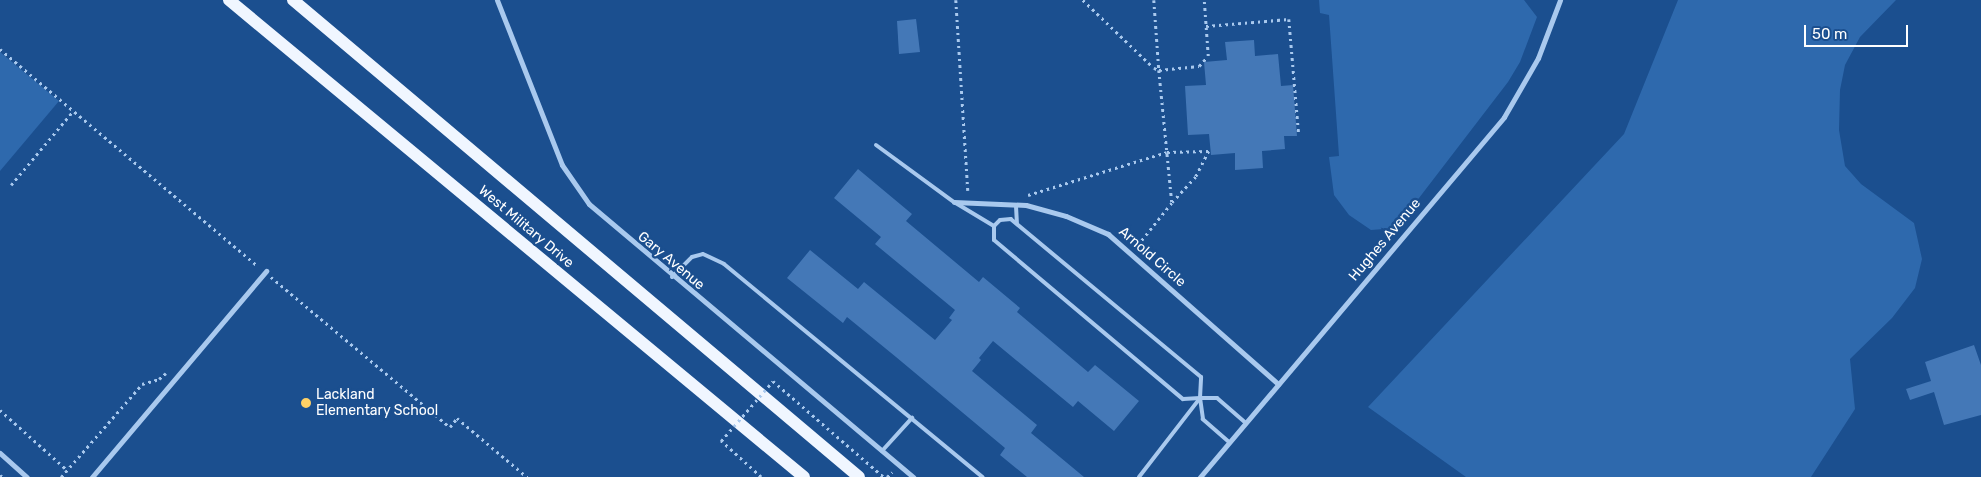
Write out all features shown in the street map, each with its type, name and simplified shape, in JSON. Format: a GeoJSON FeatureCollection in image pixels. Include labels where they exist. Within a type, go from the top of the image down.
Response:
{"type":"FeatureCollection","features":[{"type":"Feature","properties":{"kind":"main road","name":"West Military Drive"},"geometry":{"type":"LineString","coordinates":[[229,0],[804,477]]}},
{"type":"Feature","properties":{"kind":"main road","name":"West Military Drive"},"geometry":{"type":"LineString","coordinates":[[293,0],[859,477]]}},
{"type":"Feature","properties":{"kind":"street","name":"Gary Avenue"},"geometry":{"type":"LineString","coordinates":[[497,0],[562,165],[589,204],[672,277],[913,477]]}},
{"type":"Feature","properties":{"kind":"street","name":"Hughes Avenue"},"geometry":{"type":"LineString","coordinates":[[1200,477],[1504,117],[1538,58],[1560,0]]}},
{"type":"Feature","properties":{"kind":"street","name":"Arnold Circle"},"geometry":{"type":"LineString","coordinates":[[954,202],[1026,205],[1074,219],[1108,234],[1132,253],[1278,384]]}},
{"type":"Feature","properties":{"kind":"street"},"geometry":{"type":"LineString","coordinates":[[92,477],[266,270]]}},
{"type":"Feature","properties":{"kind":"street"},"geometry":{"type":"LineString","coordinates":[[0,453],[27,477]]}},
{"type":"Feature","properties":{"kind":"lane"},"geometry":{"type":"LineString","coordinates":[[876,145],[954,202],[994,226]]}},
{"type":"Feature","properties":{"kind":"lane"},"geometry":{"type":"LineString","coordinates":[[1016,206],[1017,224]]}},
{"type":"Feature","properties":{"kind":"lane"},"geometry":{"type":"LineString","coordinates":[[1229,442],[1203,419],[1200,398],[1201,377],[1196,371],[1012,219],[1000,220],[994,226],[994,240],[1183,399],[1200,398],[1217,398],[1245,422]]}},
{"type":"Feature","properties":{"kind":"lane"},"geometry":{"type":"LineString","coordinates":[[672,277],[692,257],[703,254],[724,264],[982,477]]}},
{"type":"Feature","properties":{"kind":"lane"},"geometry":{"type":"LineString","coordinates":[[1139,477],[1200,398]]}},
{"type":"Feature","properties":{"kind":"lane"},"geometry":{"type":"LineString","coordinates":[[882,451],[912,418]]}},
{"type":"Feature","properties":{"kind":"path"},"geometry":{"type":"LineString","coordinates":[[956,0],[968,191]]}},
{"type":"Feature","properties":{"kind":"path"},"geometry":{"type":"LineString","coordinates":[[1083,0],[1154,68],[1159,70],[1198,66],[1208,56],[1204,0]]}},
{"type":"Feature","properties":{"kind":"path"},"geometry":{"type":"LineString","coordinates":[[1154,0],[1172,204]]}},
{"type":"Feature","properties":{"kind":"path"},"geometry":{"type":"LineString","coordinates":[[1206,26],[1289,19],[1299,136]]}},
{"type":"Feature","properties":{"kind":"path"},"geometry":{"type":"LineString","coordinates":[[11,186],[73,111]]}},
{"type":"Feature","properties":{"kind":"path"},"geometry":{"type":"LineString","coordinates":[[1016,206],[1029,195],[1167,152],[1209,151],[1196,177],[1132,253]]}},
{"type":"Feature","properties":{"kind":"path"},"geometry":{"type":"LineString","coordinates":[[252,273],[258,266]]}},
{"type":"Feature","properties":{"kind":"path"},"geometry":{"type":"LineString","coordinates":[[60,477],[142,384],[160,379],[172,366]]}},
{"type":"Feature","properties":{"kind":"path"},"geometry":{"type":"LineString","coordinates":[[761,477],[721,441],[773,381],[884,477]]}},
{"type":"Feature","properties":{"kind":"path"},"geometry":{"type":"LineString","coordinates":[[0,410],[66,470]]}},
{"type":"Feature","properties":{"kind":"shaded area"},"geometry":{"type":"Polygon","coordinates":[[[1319,0],[1524,0],[1537,17],[1520,62],[1508,82],[1396,228],[1371,230],[1349,215],[1334,195],[1329,157],[1339,156],[1329,15],[1320,13],[1319,0]]]}},
{"type":"Feature","properties":{"kind":"shaded area"},"geometry":{"type":"Polygon","coordinates":[[[1678,0],[1896,0],[1860,37],[1845,65],[1840,90],[1839,130],[1845,166],[1861,184],[1914,223],[1922,259],[1915,288],[1892,318],[1850,359],[1855,409],[1811,477],[1466,477],[1368,407],[1624,134],[1678,0]]]}},
{"type":"Feature","properties":{"kind":"shaded area"},"geometry":{"type":"Polygon","coordinates":[[[0,52],[59,101],[0,171],[0,52]]]}},
{"type":"Feature","properties":{"kind":"building"},"geometry":{"type":"Polygon","coordinates":[[[916,19],[920,52],[899,54],[897,21],[916,19]]]}},
{"type":"Feature","properties":{"kind":"building"},"geometry":{"type":"Polygon","coordinates":[[[1254,40],[1255,56],[1278,54],[1281,86],[1293,85],[1297,136],[1284,136],[1285,149],[1262,151],[1263,168],[1235,170],[1235,153],[1211,155],[1209,134],[1188,135],[1185,86],[1206,85],[1204,62],[1227,60],[1225,42],[1254,40]]]}},
{"type":"Feature","properties":{"kind":"building"},"geometry":{"type":"Polygon","coordinates":[[[858,169],[912,214],[906,221],[979,282],[983,277],[1020,308],[1017,312],[1088,372],[1095,365],[1139,401],[1114,431],[1078,401],[1073,407],[993,341],[979,358],[981,360],[972,371],[1037,425],[1031,433],[1084,477],[1027,477],[1000,455],[1005,448],[896,357],[847,317],[843,323],[787,278],[810,250],[858,289],[864,282],[935,340],[952,320],[949,318],[955,310],[875,244],[881,237],[834,198],[858,169]]]}},
{"type":"Feature","properties":{"kind":"building"},"geometry":{"type":"Polygon","coordinates":[[[1974,345],[1981,365],[1981,415],[1944,425],[1934,392],[1910,400],[1906,389],[1931,381],[1925,362],[1974,345]]]}},
{"type":"Feature","properties":{"kind":"place","name":"Lackland Elementary School"},"geometry":{"type":"Point","coordinates":[306,403]}}]}
